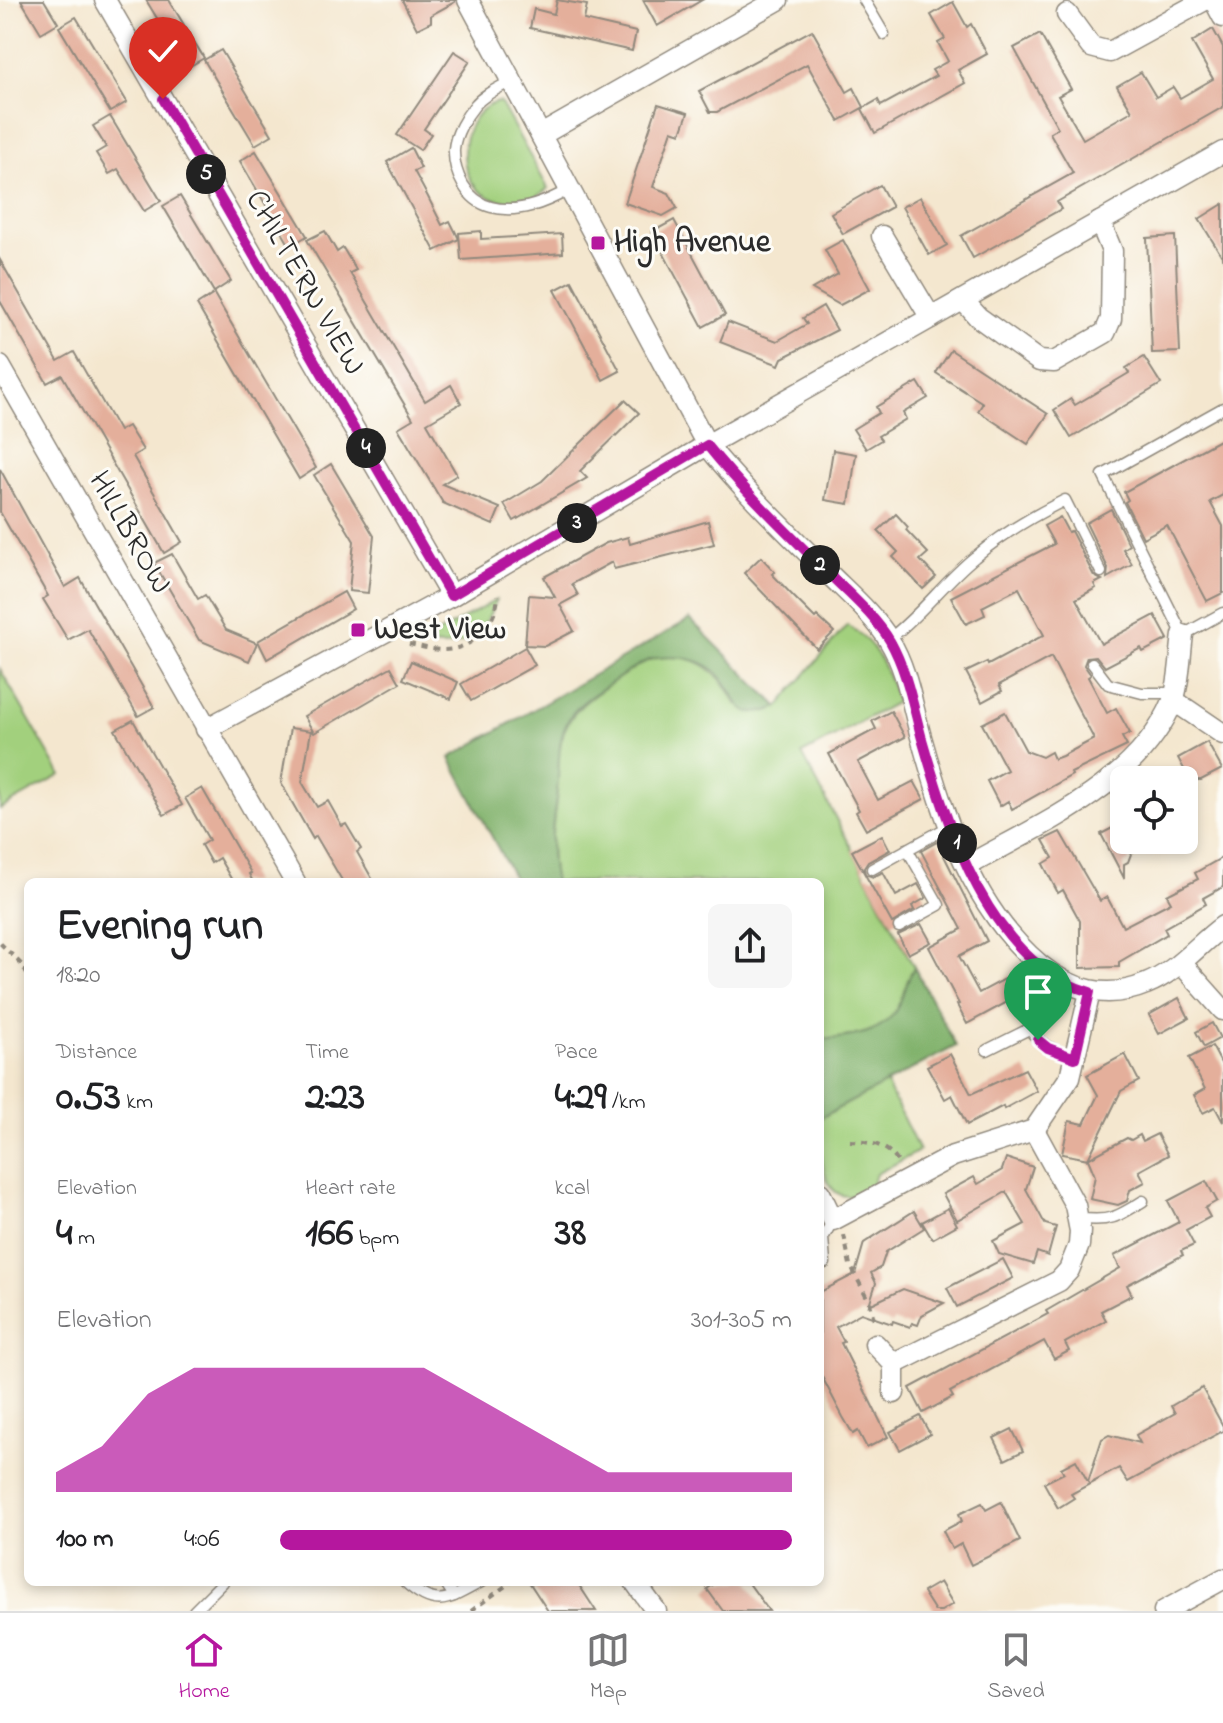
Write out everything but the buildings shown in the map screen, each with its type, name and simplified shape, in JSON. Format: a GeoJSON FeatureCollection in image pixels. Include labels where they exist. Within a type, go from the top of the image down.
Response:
{"type":"FeatureCollection","features":[{"type":"Feature","properties":{"kind":"street","name":"CHILTERN VIEW"},"geometry":{"type":"LineString","coordinates":[[105,0],[451,596]]}},
{"type":"Feature","properties":{"kind":"street"},"geometry":{"type":"LineString","coordinates":[[468,0],[707,445],[736,481],[858,603],[889,639],[907,681],[925,751],[950,826],[967,866],[996,918],[1030,956],[1072,987],[1090,992],[1130,990],[1149,983],[1181,963],[1223,926]]}},
{"type":"Feature","properties":{"kind":"street"},"geometry":{"type":"LineString","coordinates":[[541,135],[778,0]]}},
{"type":"Feature","properties":{"kind":"street"},"geometry":{"type":"LineString","coordinates":[[1067,14],[1091,47],[1110,52],[1205,0]]}},
{"type":"Feature","properties":{"kind":"street"},"geometry":{"type":"LineString","coordinates":[[1214,0],[1223,17]]}},
{"type":"Feature","properties":{"kind":"street"},"geometry":{"type":"LineString","coordinates":[[206,729],[451,596],[707,445],[1223,152]]}},
{"type":"Feature","properties":{"kind":"street"},"geometry":{"type":"LineString","coordinates":[[963,300],[978,317],[1039,361],[1054,362],[1105,333],[1111,319],[1112,251],[1100,222]]}},
{"type":"Feature","properties":{"kind":"street"},"geometry":{"type":"LineString","coordinates":[[882,236],[931,318]]}},
{"type":"Feature","properties":{"kind":"street","name":"HILLBROW"},"geometry":{"type":"LineString","coordinates":[[0,366],[293,878]]}},
{"type":"Feature","properties":{"kind":"street"},"geometry":{"type":"LineString","coordinates":[[967,866],[1108,785],[1151,738],[1174,697],[1183,635]]}},
{"type":"Feature","properties":{"kind":"street"},"geometry":{"type":"LineString","coordinates":[[1174,697],[1223,734]]}},
{"type":"Feature","properties":{"kind":"street"},"geometry":{"type":"LineString","coordinates":[[1181,963],[1223,1010]]}},
{"type":"Feature","properties":{"kind":"street"},"geometry":{"type":"LineString","coordinates":[[824,1201],[833,1220],[953,1156],[1034,1130],[1070,1077],[1090,992]]}},
{"type":"Feature","properties":{"kind":"street"},"geometry":{"type":"LineString","coordinates":[[894,1364],[1059,1281],[1076,1258],[1080,1231],[1078,1218],[1067,1190],[1034,1130]]}},
{"type":"Feature","properties":{"kind":"street"},"geometry":{"type":"LineString","coordinates":[[875,1344],[894,1364],[894,1393]]}},
{"type":"Feature","properties":{"kind":"street"},"geometry":{"type":"LineString","coordinates":[[1164,1611],[1223,1579]]}},
{"type":"Feature","properties":{"kind":"street"},"geometry":{"type":"LineString","coordinates":[[638,1586],[656,1611]]}},
{"type":"Feature","properties":{"kind":"lane"},"geometry":{"type":"LineString","coordinates":[[864,0],[884,34]]}},
{"type":"Feature","properties":{"kind":"lane"},"geometry":{"type":"LineString","coordinates":[[511,81],[476,103],[459,131],[454,148],[464,187],[476,200],[492,207],[521,209],[546,202],[568,190]]}},
{"type":"Feature","properties":{"kind":"lane"},"geometry":{"type":"LineString","coordinates":[[1223,408],[1103,475],[1183,635],[1223,613]]}},
{"type":"Feature","properties":{"kind":"lane"},"geometry":{"type":"LineString","coordinates":[[889,639],[918,617],[975,557],[1030,518],[1065,500],[1101,572]]}},
{"type":"Feature","properties":{"kind":"lane"},"geometry":{"type":"LineString","coordinates":[[1092,663],[1108,684],[1174,697]]}},
{"type":"Feature","properties":{"kind":"lane"},"geometry":{"type":"LineString","coordinates":[[872,869],[950,826]]}},
{"type":"Feature","properties":{"kind":"lane"},"geometry":{"type":"LineString","coordinates":[[899,927],[939,905],[907,849]]}},
{"type":"Feature","properties":{"kind":"lane"},"geometry":{"type":"LineString","coordinates":[[987,1050],[1029,1029],[1048,1048],[1075,1058]]}},
{"type":"Feature","properties":{"kind":"lane"},"geometry":{"type":"LineString","coordinates":[[1078,1218],[1096,1221],[1114,1219],[1143,1201]]}},
{"type":"Feature","properties":{"kind":"lane"},"geometry":{"type":"LineString","coordinates":[[824,1236],[833,1220]]}},
{"type":"Feature","properties":{"kind":"lane"},"geometry":{"type":"LineString","coordinates":[[824,1250],[825,1263]]}},
{"type":"Feature","properties":{"kind":"lane"},"geometry":{"type":"LineString","coordinates":[[194,1611],[219,1586]]}},
{"type":"Feature","properties":{"kind":"lane"},"geometry":{"type":"LineString","coordinates":[[409,1586],[422,1598],[448,1599],[473,1586]]}},
{"type":"Feature","properties":{"kind":"lane"},"geometry":{"type":"LineString","coordinates":[[448,1586],[454,1596]]}},
{"type":"Feature","properties":{"kind":"path"},"geometry":{"type":"LineString","coordinates":[[409,644],[438,650],[456,649],[473,641],[488,628],[498,595]]}},
{"type":"Feature","properties":{"kind":"path"},"geometry":{"type":"LineString","coordinates":[[0,943],[24,969]]}},
{"type":"Feature","properties":{"kind":"path"},"geometry":{"type":"LineString","coordinates":[[850,1141],[871,1143],[886,1149],[896,1158],[907,1181]]}},
{"type":"Feature","properties":{"kind":"path"},"geometry":{"type":"LineString","coordinates":[[833,1220],[845,1237],[850,1265],[870,1303],[875,1320],[875,1344]]}},
{"type":"Feature","properties":{"kind":"green space"},"geometry":{"type":"Polygon","coordinates":[[[500,102],[548,188],[533,198],[515,201],[493,198],[477,188],[468,173],[464,156],[466,137],[473,121],[484,108],[500,102]]]}},
{"type":"Feature","properties":{"kind":"green space"},"geometry":{"type":"Polygon","coordinates":[[[496,600],[484,624],[468,640],[448,646],[421,643],[496,600]]]}},
{"type":"Feature","properties":{"kind":"green space"},"geometry":{"type":"Polygon","coordinates":[[[690,619],[778,707],[753,713],[745,710],[715,671],[702,663],[679,658],[646,661],[583,702],[567,722],[561,741],[551,842],[554,878],[514,878],[450,758],[690,619]]]}},
{"type":"Feature","properties":{"kind":"green space"},"geometry":{"type":"Polygon","coordinates":[[[847,625],[874,649],[885,668],[897,702],[802,754],[914,967],[891,1017],[873,1030],[842,1038],[824,1040],[824,878],[554,878],[552,867],[551,842],[559,748],[568,723],[596,694],[630,670],[647,661],[667,656],[703,665],[722,682],[736,704],[768,711],[778,707],[847,625]]]}},
{"type":"Feature","properties":{"kind":"green space"},"geometry":{"type":"Polygon","coordinates":[[[0,669],[61,775],[0,809],[0,669]]]}},
{"type":"Feature","properties":{"kind":"green space"},"geometry":{"type":"Polygon","coordinates":[[[914,967],[956,1046],[824,1116],[824,1040],[873,1030],[891,1017],[914,967]]]}},
{"type":"Feature","properties":{"kind":"green space"},"geometry":{"type":"Polygon","coordinates":[[[886,1083],[919,1151],[876,1174],[872,1185],[861,1192],[849,1196],[839,1194],[831,1187],[824,1169],[824,1116],[886,1083]]]}},
{"type":"Feature","properties":{"kind":"place","name":"High Avenue"},"geometry":{"type":"Point","coordinates":[598,243]}},
{"type":"Feature","properties":{"kind":"place","name":"West View"},"geometry":{"type":"Point","coordinates":[358,630]}},
{"type":"Feature","properties":{"kind":"route"},"geometry":{"type":"LineString","coordinates":[[163,99],[451,596],[707,445],[736,481],[858,603],[889,639],[900,664],[943,809],[967,866],[996,918],[1048,972],[1072,987],[1090,992],[1075,1058],[1048,1048],[1038,1040]]}}]}
